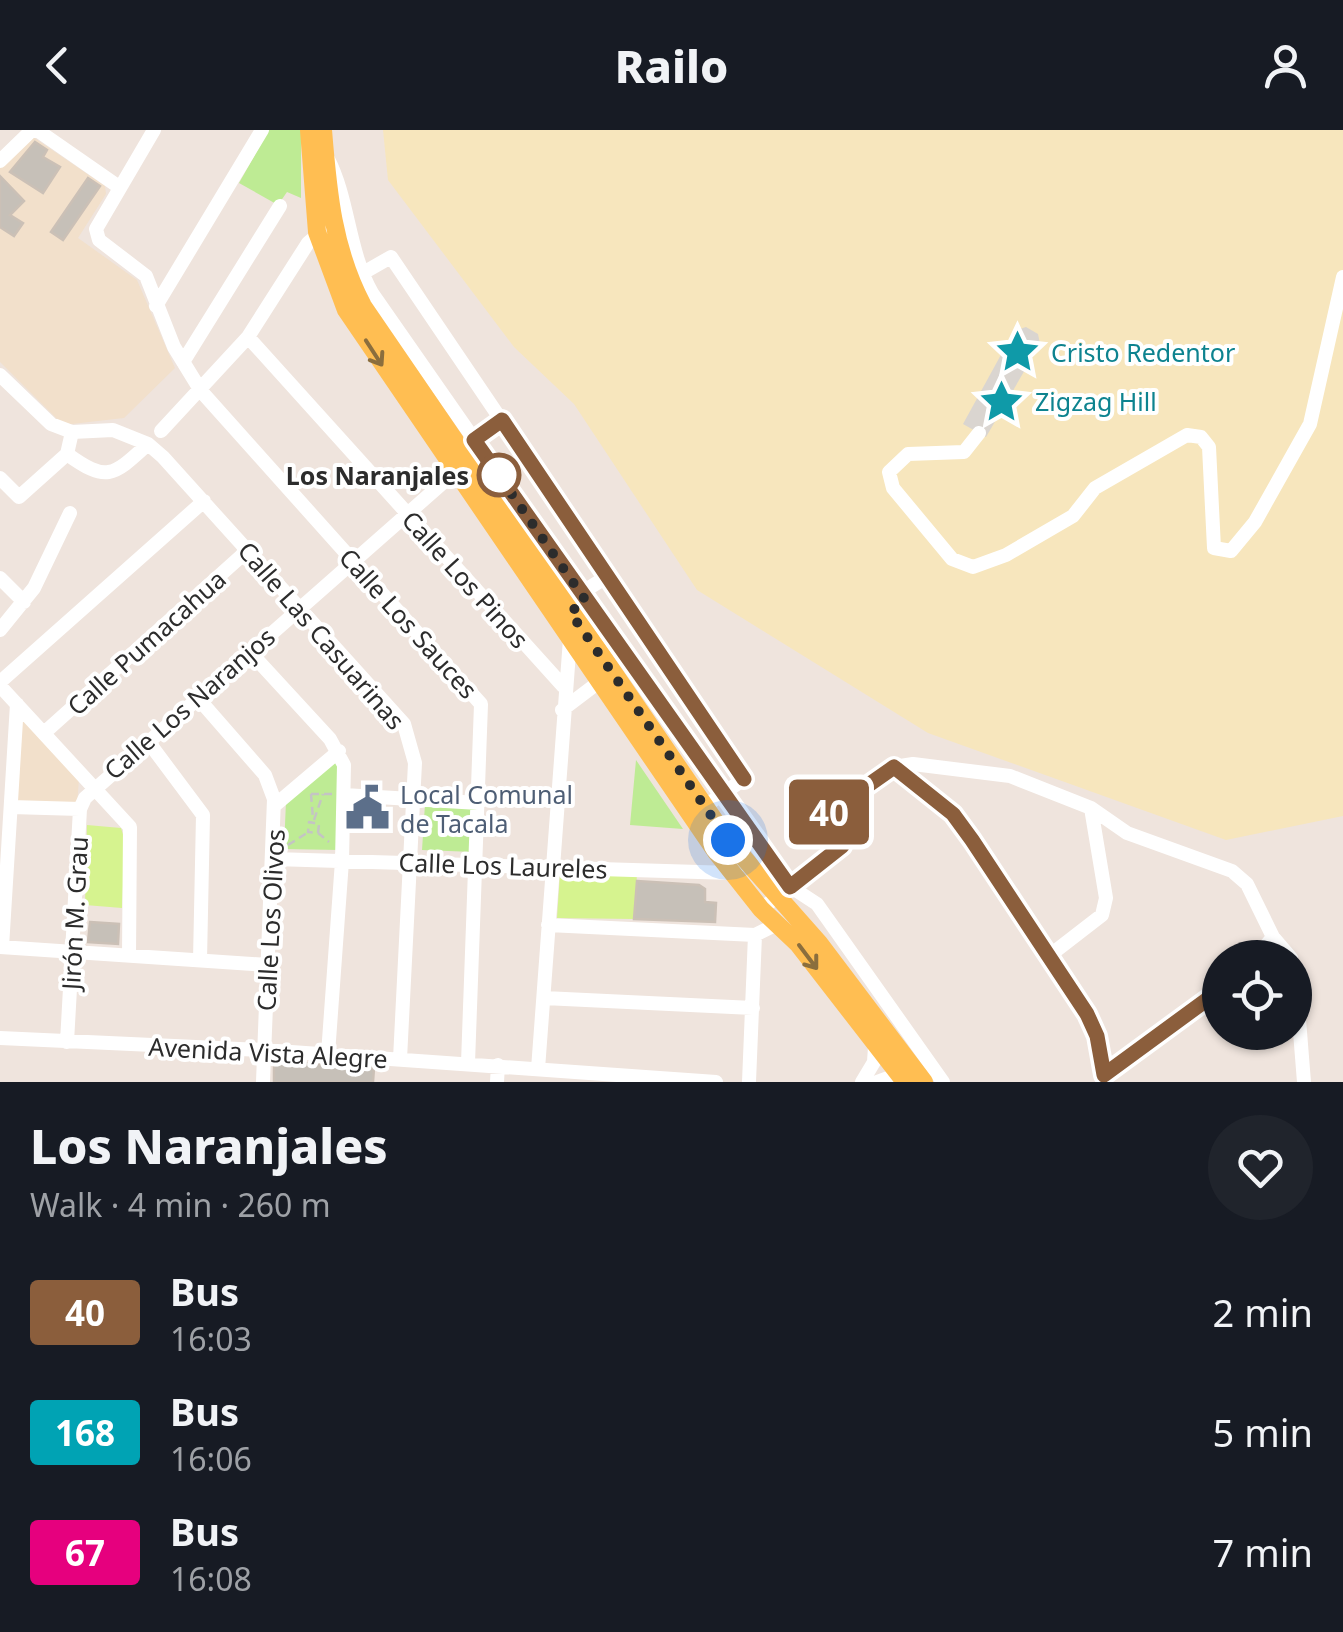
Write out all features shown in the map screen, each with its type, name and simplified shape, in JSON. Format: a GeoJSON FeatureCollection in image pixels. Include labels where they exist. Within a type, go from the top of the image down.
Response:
{"type":"FeatureCollection","features":[{"type":"Feature","properties":{"kind":"main road"},"geometry":{"type":"LineString","coordinates":[[309,130],[325,230],[346,310],[704,806],[738,867]]}},
{"type":"Feature","properties":{"kind":"main road"},"geometry":{"type":"LineString","coordinates":[[323,130],[325,230]]}},
{"type":"Feature","properties":{"kind":"main road"},"geometry":{"type":"LineString","coordinates":[[564,617],[570,639],[599,682],[738,867],[776,898],[819,943],[911,1075]]}},
{"type":"Feature","properties":{"kind":"main road"},"geometry":{"type":"LineString","coordinates":[[776,898],[777,924],[798,944],[875,1046],[911,1075]]}},
{"type":"Feature","properties":{"kind":"street"},"geometry":{"type":"LineString","coordinates":[[0,161],[34,130],[119,186],[153,130]]}},
{"type":"Feature","properties":{"kind":"street"},"geometry":{"type":"LineString","coordinates":[[156,306],[262,130]]}},
{"type":"Feature","properties":{"kind":"street"},"geometry":{"type":"LineString","coordinates":[[325,154],[338,180],[362,273],[474,440],[760,847],[776,898],[842,846],[826,825],[827,814],[894,767],[913,764],[1010,776],[1091,808],[1127,832],[1232,871],[1246,884],[1275,940]]}},
{"type":"Feature","properties":{"kind":"street","name":"Calle Los Sauces"},"geometry":{"type":"LineString","coordinates":[[119,186],[96,229],[107,247],[141,268],[153,287],[156,306],[183,362],[201,391],[482,704],[468,1063]]}},
{"type":"Feature","properties":{"kind":"street"},"geometry":{"type":"LineString","coordinates":[[183,362],[280,206]]}},
{"type":"Feature","properties":{"kind":"street"},"geometry":{"type":"LineString","coordinates":[[161,432],[248,337],[325,230]]}},
{"type":"Feature","properties":{"kind":"street"},"geometry":{"type":"LineString","coordinates":[[362,273],[391,258],[744,779],[704,806]]}},
{"type":"Feature","properties":{"kind":"street"},"geometry":{"type":"LineString","coordinates":[[979,433],[964,452],[908,454],[889,472],[893,488],[952,559],[964,565],[985,566],[1044,535],[1073,516],[1095,488],[1187,435],[1201,437],[1210,447],[1214,548],[1230,551],[1255,522],[1310,424],[1343,277]]}},
{"type":"Feature","properties":{"kind":"street","name":"Calle Los Pinos"},"geometry":{"type":"LineString","coordinates":[[248,337],[563,686]]}},
{"type":"Feature","properties":{"kind":"street"},"geometry":{"type":"LineString","coordinates":[[0,375],[51,424],[72,432],[67,454],[19,497],[0,478]]}},
{"type":"Feature","properties":{"kind":"street"},"geometry":{"type":"LineString","coordinates":[[474,440],[502,420]]}},
{"type":"Feature","properties":{"kind":"street","name":"Calle Las Casuarinas"},"geometry":{"type":"LineString","coordinates":[[72,432],[113,430],[148,444],[404,724],[414,752],[414,799],[400,1058]]}},
{"type":"Feature","properties":{"kind":"street"},"geometry":{"type":"LineString","coordinates":[[67,454],[102,474],[114,472],[148,444]]}},
{"type":"Feature","properties":{"kind":"street","name":"Calle Los Naranjos"},"geometry":{"type":"LineString","coordinates":[[94,787],[460,467]]}},
{"type":"Feature","properties":{"kind":"street"},"geometry":{"type":"LineString","coordinates":[[129,956],[132,833],[120,811],[0,684],[204,501]]}},
{"type":"Feature","properties":{"kind":"street"},"geometry":{"type":"LineString","coordinates":[[0,630],[24,602],[56,548],[70,513]]}},
{"type":"Feature","properties":{"kind":"street","name":"Calle Pumacahua"},"geometry":{"type":"LineString","coordinates":[[44,733],[248,550]]}},
{"type":"Feature","properties":{"kind":"street"},"geometry":{"type":"LineString","coordinates":[[564,617],[608,576]]}},
{"type":"Feature","properties":{"kind":"street"},"geometry":{"type":"LineString","coordinates":[[0,578],[24,602]]}},
{"type":"Feature","properties":{"kind":"street","name":"Calle Los Pinos"},"geometry":{"type":"LineString","coordinates":[[538,1069],[563,686],[570,639]]}},
{"type":"Feature","properties":{"kind":"street"},"geometry":{"type":"LineString","coordinates":[[249,652],[338,751],[344,795],[342,861],[328,1054]]}},
{"type":"Feature","properties":{"kind":"street"},"geometry":{"type":"LineString","coordinates":[[562,710],[599,682]]}},
{"type":"Feature","properties":{"kind":"street","name":"Calle Los Olivos"},"geometry":{"type":"LineString","coordinates":[[197,697],[265,776],[274,806],[262,1082]]}},
{"type":"Feature","properties":{"kind":"street"},"geometry":{"type":"LineString","coordinates":[[17,704],[1,947],[267,965]]}},
{"type":"Feature","properties":{"kind":"street"},"geometry":{"type":"LineString","coordinates":[[147,740],[203,814],[200,960]]}},
{"type":"Feature","properties":{"kind":"street"},"geometry":{"type":"LineString","coordinates":[[274,806],[338,751]]}},
{"type":"Feature","properties":{"kind":"street"},"geometry":{"type":"LineString","coordinates":[[894,767],[953,814],[1092,1025],[1105,1078],[1202,1004]]}},
{"type":"Feature","properties":{"kind":"street","name":"Jirón M. Grau"},"geometry":{"type":"LineString","coordinates":[[67,1042],[80,808],[94,787]]}},
{"type":"Feature","properties":{"kind":"street"},"geometry":{"type":"LineString","coordinates":[[344,795],[479,803]]}},
{"type":"Feature","properties":{"kind":"street"},"geometry":{"type":"LineString","coordinates":[[11,808],[80,808]]}},
{"type":"Feature","properties":{"kind":"street"},"geometry":{"type":"LineString","coordinates":[[1049,956],[1102,915],[1106,898],[1091,808]]}},
{"type":"Feature","properties":{"kind":"street"},"geometry":{"type":"LineString","coordinates":[[738,867],[760,847]]}},
{"type":"Feature","properties":{"kind":"street","name":"Calle Los Laureles"},"geometry":{"type":"LineString","coordinates":[[274,859],[738,867]]}},
{"type":"Feature","properties":{"kind":"street"},"geometry":{"type":"LineString","coordinates":[[548,925],[755,934],[777,924]]}},
{"type":"Feature","properties":{"kind":"street"},"geometry":{"type":"LineString","coordinates":[[749,1082],[755,934]]}},
{"type":"Feature","properties":{"kind":"street"},"geometry":{"type":"LineString","coordinates":[[544,998],[753,1008]]}},
{"type":"Feature","properties":{"kind":"street","name":"Avenida Vista Alegre"},"geometry":{"type":"LineString","coordinates":[[0,1038],[400,1058],[538,1069],[555,1076],[716,1082]]}},
{"type":"Feature","properties":{"kind":"street"},"geometry":{"type":"LineString","coordinates":[[862,1082],[874,1062],[875,1046]]}},
{"type":"Feature","properties":{"kind":"street"},"geometry":{"type":"LineString","coordinates":[[1301,1050],[1304,1082]]}},
{"type":"Feature","properties":{"kind":"street"},"geometry":{"type":"LineString","coordinates":[[497,1082],[498,1066]]}},
{"type":"Feature","properties":{"kind":"street"},"geometry":{"type":"LineString","coordinates":[[877,1082],[911,1075],[944,1082]]}},
{"type":"Feature","properties":{"kind":"path"},"geometry":{"type":"LineString","coordinates":[[290,792],[344,795]]}},
{"type":"Feature","properties":{"kind":"path"},"geometry":{"type":"LineString","coordinates":[[274,859],[308,832],[320,831],[313,821],[311,794]]}},
{"type":"Feature","properties":{"kind":"path"},"geometry":{"type":"LineString","coordinates":[[308,832],[323,794]]}},
{"type":"Feature","properties":{"kind":"shaded area"},"geometry":{"type":"Polygon","coordinates":[[[33,137],[105,186],[106,194],[78,238],[137,280],[175,368],[124,418],[63,425],[0,362],[0,168],[33,137]]]}},
{"type":"Feature","properties":{"kind":"shaded area"},"geometry":{"type":"Polygon","coordinates":[[[1026,327],[1038,334],[1040,344],[986,437],[963,424],[1014,331],[1026,327]]]}},
{"type":"Feature","properties":{"kind":"shaded area"},"geometry":{"type":"Polygon","coordinates":[[[21,717],[79,779],[77,805],[16,803],[21,717]]]}},
{"type":"Feature","properties":{"kind":"green space"},"geometry":{"type":"Polygon","coordinates":[[[269,130],[301,130],[301,198],[287,192],[278,205],[239,183],[269,130]]]}},
{"type":"Feature","properties":{"kind":"green space"},"geometry":{"type":"Polygon","coordinates":[[[636,760],[683,829],[630,825],[636,760]]]}},
{"type":"Feature","properties":{"kind":"green space"},"geometry":{"type":"Polygon","coordinates":[[[337,761],[339,850],[284,849],[286,801],[337,761]]]}},
{"type":"Feature","properties":{"kind":"green space"},"geometry":{"type":"Polygon","coordinates":[[[425,804],[476,806],[474,852],[422,850],[425,804]]]}},
{"type":"Feature","properties":{"kind":"green space"},"geometry":{"type":"Polygon","coordinates":[[[87,825],[121,828],[125,841],[122,908],[85,905],[87,825]]]}},
{"type":"Feature","properties":{"kind":"green space"},"geometry":{"type":"Polygon","coordinates":[[[560,873],[637,874],[634,919],[557,918],[560,873]]]}},
{"type":"Feature","properties":{"kind":"sand"},"geometry":{"type":"Polygon","coordinates":[[[383,130],[1343,130],[1343,816],[1226,840],[928,733],[697,590],[574,404],[514,347],[388,180],[383,130]]]}},
{"type":"Feature","properties":{"kind":"building"},"geometry":{"type":"Polygon","coordinates":[[[35,142],[47,150],[43,157],[60,167],[43,193],[10,172],[35,142]]]}},
{"type":"Feature","properties":{"kind":"building"},"geometry":{"type":"Polygon","coordinates":[[[0,176],[24,201],[10,215],[23,223],[14,236],[0,227],[0,176]]]}},
{"type":"Feature","properties":{"kind":"building"},"geometry":{"type":"Polygon","coordinates":[[[88,178],[100,186],[63,240],[51,232],[88,178]]]}},
{"type":"Feature","properties":{"kind":"building"},"geometry":{"type":"Polygon","coordinates":[[[637,881],[699,885],[705,889],[705,902],[716,903],[715,922],[634,919],[637,881]]]}},
{"type":"Feature","properties":{"kind":"building"},"geometry":{"type":"Polygon","coordinates":[[[90,922],[119,924],[118,944],[88,942],[90,922]]]}},
{"type":"Feature","properties":{"kind":"building"},"geometry":{"type":"Polygon","coordinates":[[[274,1061],[374,1068],[373,1082],[274,1082],[274,1061]]]}},
{"type":"Feature","properties":{"kind":"bus line","name":"40"},"geometry":{"type":"LineString","coordinates":[[744,779],[502,420],[474,440],[790,887],[842,846],[826,825],[827,814],[873,778],[894,767],[953,814],[972,840],[1087,1014],[1097,1036],[1104,1075],[1202,1003]]}},
{"type":"Feature","properties":{"kind":"place","name":"Cristo Redentor"},"geometry":{"type":"Point","coordinates":[1018,352]}},
{"type":"Feature","properties":{"kind":"place","name":"Zigzag Hill"},"geometry":{"type":"Point","coordinates":[1002,401]}},
{"type":"Feature","properties":{"kind":"place","name":"Los Naranjales"},"geometry":{"type":"Point","coordinates":[499,475]}},
{"type":"Feature","properties":{"kind":"place","name":"Local Comunal de Tacala"},"geometry":{"type":"Point","coordinates":[367,808]}},
{"type":"Feature","properties":{"kind":"route"},"geometry":{"type":"LineString","coordinates":[[499,475],[495,470],[586,601],[570,612],[728,840]]}}]}
